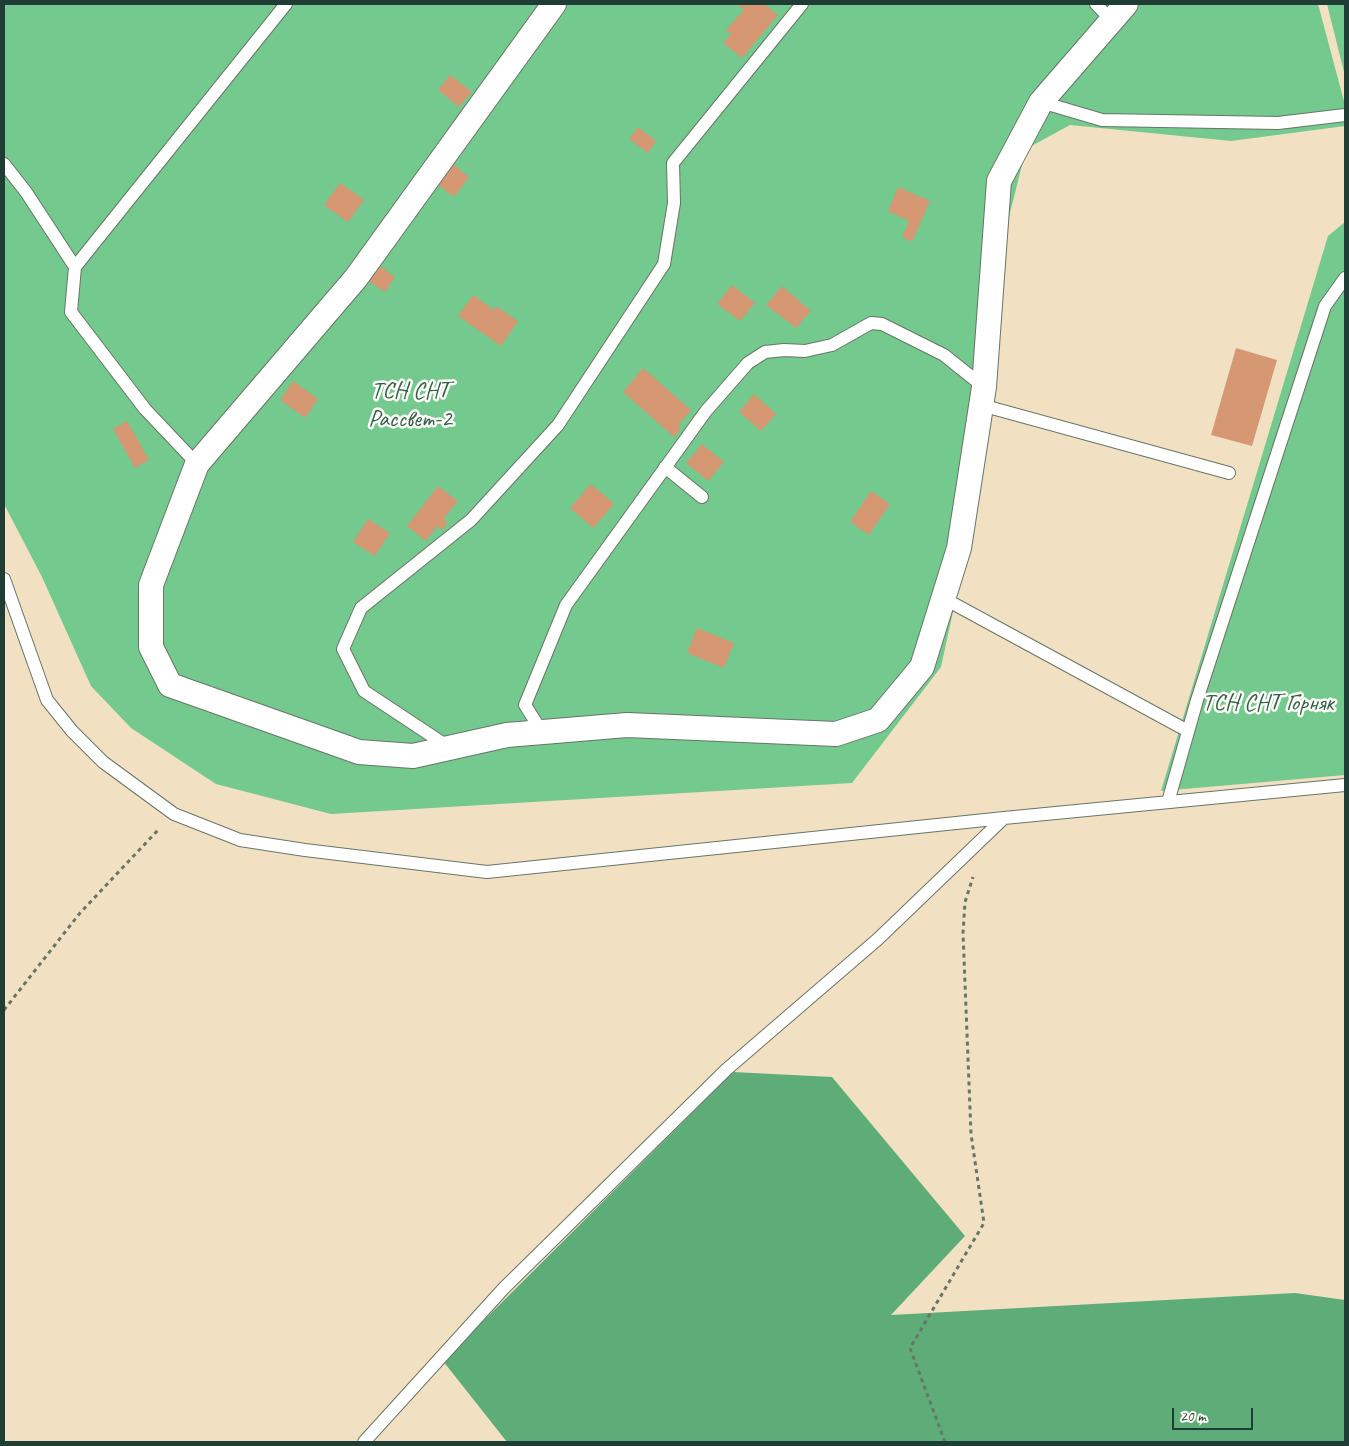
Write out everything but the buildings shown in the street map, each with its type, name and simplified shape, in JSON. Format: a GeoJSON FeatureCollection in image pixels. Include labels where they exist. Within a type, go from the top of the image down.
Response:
{"type":"FeatureCollection","features":[{"type":"Feature","properties":{"kind":"street"},"geometry":{"type":"LineString","coordinates":[[554,4],[356,278],[197,464],[151,585],[151,647],[170,685],[359,752],[413,756],[507,735],[627,725],[836,734],[878,720],[922,667],[959,548],[983,396],[999,181],[1041,102],[1111,9]]}},
{"type":"Feature","properties":{"kind":"lane"},"geometry":{"type":"LineString","coordinates":[[197,464],[145,409],[71,312],[75,267],[286,4]]}},
{"type":"Feature","properties":{"kind":"lane"},"geometry":{"type":"LineString","coordinates":[[450,748],[364,691],[343,649],[361,608],[471,520],[558,425],[664,264],[674,203],[673,163],[802,4]]}},
{"type":"Feature","properties":{"kind":"lane"},"geometry":{"type":"LineString","coordinates":[[1041,102],[1102,120],[1278,123],[1345,115]]}},
{"type":"Feature","properties":{"kind":"lane"},"geometry":{"type":"LineString","coordinates":[[4,164],[26,192],[75,267]]}},
{"type":"Feature","properties":{"kind":"lane"},"geometry":{"type":"LineString","coordinates":[[1168,802],[1188,731],[1325,306],[1345,278]]}},
{"type":"Feature","properties":{"kind":"lane"},"geometry":{"type":"LineString","coordinates":[[542,732],[525,705],[566,605],[706,411],[748,363],[765,352],[784,350],[805,351],[832,345],[872,323],[882,324],[944,355],[983,396],[1229,473]]}},
{"type":"Feature","properties":{"kind":"lane"},"geometry":{"type":"LineString","coordinates":[[665,467],[702,497]]}},
{"type":"Feature","properties":{"kind":"lane"},"geometry":{"type":"LineString","coordinates":[[4,579],[48,700],[72,731],[103,762],[174,814],[240,840],[487,872],[1004,818],[1345,785]]}},
{"type":"Feature","properties":{"kind":"lane"},"geometry":{"type":"LineString","coordinates":[[943,598],[1188,731]]}},
{"type":"Feature","properties":{"kind":"lane"},"geometry":{"type":"LineString","coordinates":[[364,1442],[504,1288],[727,1069],[878,939],[1004,818]]}},
{"type":"Feature","properties":{"kind":"path"},"geometry":{"type":"LineString","coordinates":[[4,1010],[80,913],[174,814]]}},
{"type":"Feature","properties":{"kind":"path"},"geometry":{"type":"LineString","coordinates":[[945,1442],[910,1348],[984,1223],[971,1134],[963,933],[965,902],[974,874]]}},
{"type":"Feature","properties":{"kind":"green space","name":"ТСН СНТ Рассвет-2"},"geometry":{"type":"Polygon","coordinates":[[[4,4],[1318,4],[1345,105],[1345,126],[1231,141],[1070,125],[1026,149],[1005,233],[969,538],[941,667],[852,783],[331,814],[216,784],[131,728],[91,686],[42,577],[4,504],[4,4]]]}},
{"type":"Feature","properties":{"kind":"green space"},"geometry":{"type":"Polygon","coordinates":[[[1327,4],[1345,4],[1345,76],[1327,4]]]}},
{"type":"Feature","properties":{"kind":"green space","name":"ТСН СНТ Горняк"},"geometry":{"type":"Polygon","coordinates":[[[1345,222],[1345,775],[1161,791],[1328,236],[1345,222]]]}},
{"type":"Feature","properties":{"kind":"green space"},"geometry":{"type":"Polygon","coordinates":[[[733,1072],[832,1077],[965,1236],[891,1315],[1295,1293],[1345,1300],[1345,1442],[507,1442],[443,1361],[733,1072]]]}}]}
